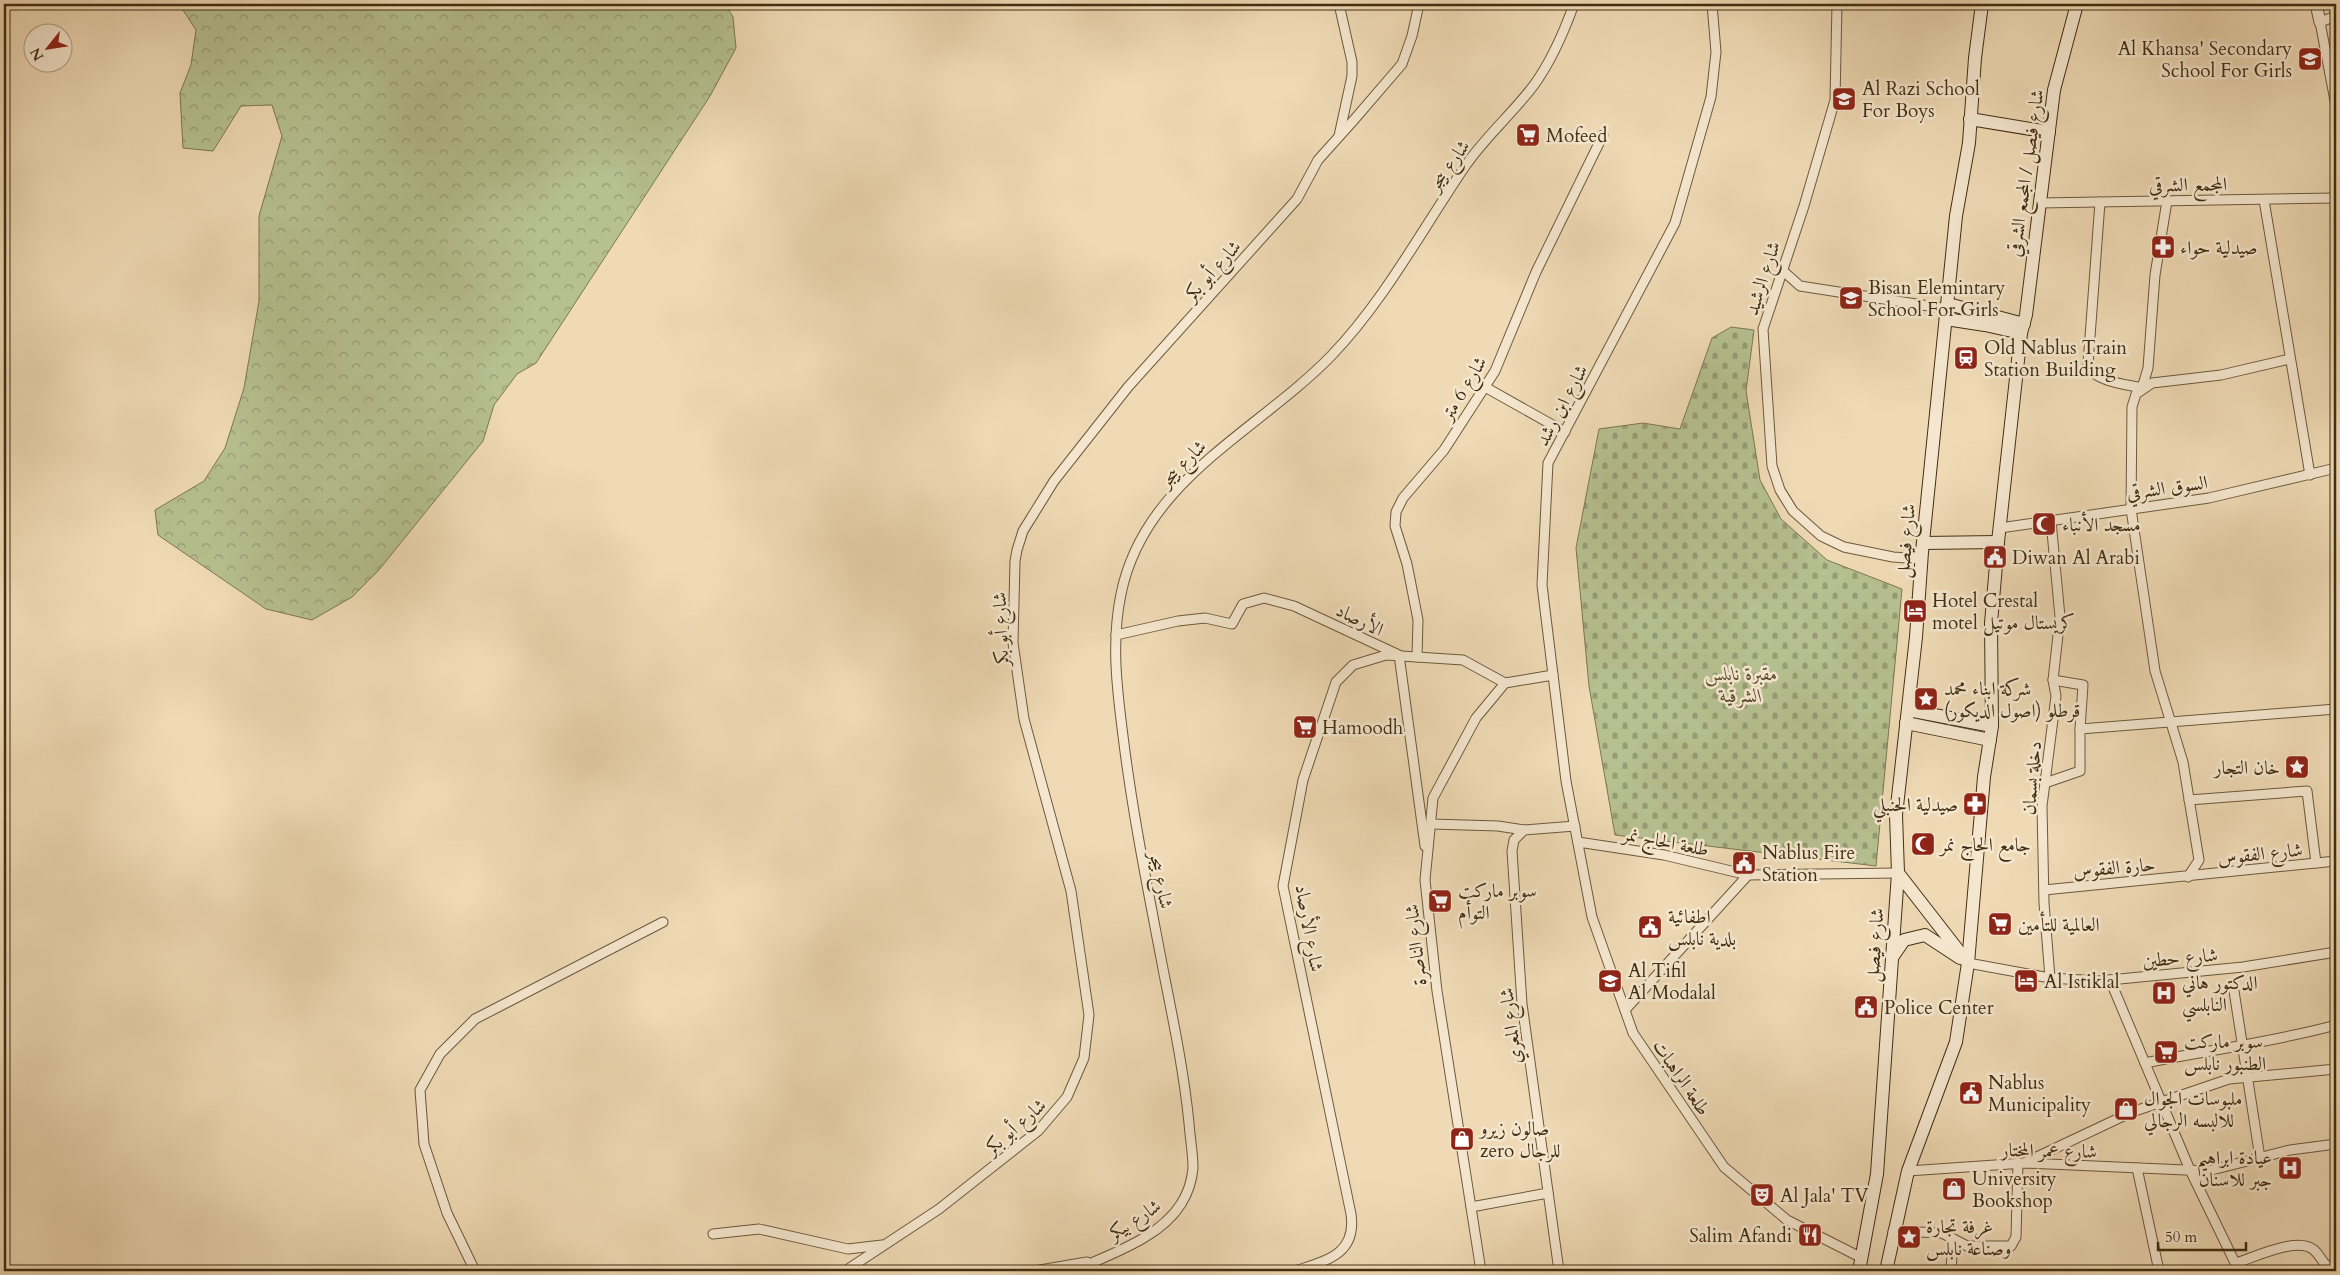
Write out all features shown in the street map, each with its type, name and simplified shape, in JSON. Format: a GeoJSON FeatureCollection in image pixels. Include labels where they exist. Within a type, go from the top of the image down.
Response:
{"type":"FeatureCollection","features":[{"type":"Feature","properties":{"kind":"main road","name":"شارع فيصل"},"geometry":{"type":"LineString","coordinates":[[1859,1271],[1877,1174],[1898,873],[1896,815],[1956,216],[1969,143],[1982,4]]}},
{"type":"Feature","properties":{"kind":"main road","name":"شارع فيصل / المجمع الشرقي"},"geometry":{"type":"LineString","coordinates":[[1886,1271],[1893,1231],[1908,1171],[1956,1042],[1968,964],[1984,777],[1992,726],[1991,622],[2022,329],[2054,90],[2077,4]]}},
{"type":"Feature","properties":{"kind":"main road"},"geometry":{"type":"LineString","coordinates":[[1970,119],[2049,132]]}},
{"type":"Feature","properties":{"kind":"main road"},"geometry":{"type":"LineString","coordinates":[[1947,311],[2022,329]]}},
{"type":"Feature","properties":{"kind":"main road"},"geometry":{"type":"LineString","coordinates":[[1923,543],[1998,542]]}},
{"type":"Feature","properties":{"kind":"main road"},"geometry":{"type":"LineString","coordinates":[[1908,710],[1992,726]]}},
{"type":"Feature","properties":{"kind":"main road"},"geometry":{"type":"LineString","coordinates":[[1906,724],[1990,740]]}},
{"type":"Feature","properties":{"kind":"main road"},"geometry":{"type":"LineString","coordinates":[[1898,873],[1968,964]]}},
{"type":"Feature","properties":{"kind":"main road"},"geometry":{"type":"LineString","coordinates":[[1892,958],[1904,940],[1925,935],[1968,964]]}},
{"type":"Feature","properties":{"kind":"street"},"geometry":{"type":"LineString","coordinates":[[1339,4],[1352,62],[1352,76],[1340,136]]}},
{"type":"Feature","properties":{"kind":"street","name":"شارع أبو بكر"},"geometry":{"type":"LineString","coordinates":[[845,1271],[939,1209],[1049,1120],[1074,1085],[1087,1043],[1088,998],[1071,891],[1024,719],[1013,643],[1015,561],[1019,540],[1054,481],[1128,387],[1297,199],[1318,160],[1402,64],[1412,36],[1419,4]]}},
{"type":"Feature","properties":{"kind":"street","name":"شارع بيجر"},"geometry":{"type":"LineString","coordinates":[[1180,1057],[1129,787],[1116,672],[1116,635],[1121,594],[1127,570],[1138,544],[1162,506],[1183,481],[1209,457],[1301,384],[1332,354],[1356,326],[1389,281],[1469,160],[1535,83],[1551,58],[1574,4]]}},
{"type":"Feature","properties":{"kind":"street","name":"شارع ابن رشد"},"geometry":{"type":"LineString","coordinates":[[1578,842],[1566,781],[1542,585],[1548,463],[1675,223],[1712,97],[1716,52],[1712,4]]}},
{"type":"Feature","properties":{"kind":"street","name":"شارع الرشيد"},"geometry":{"type":"LineString","coordinates":[[1838,4],[1835,100],[1804,206],[1781,269],[1763,329],[1772,466],[1776,478],[1794,511],[1821,536],[1844,547],[1893,557],[1922,559]]}},
{"type":"Feature","properties":{"kind":"street"},"geometry":{"type":"LineString","coordinates":[[2316,4],[2336,106]]}},
{"type":"Feature","properties":{"kind":"street"},"geometry":{"type":"LineString","coordinates":[[2320,22],[2336,16]]}},
{"type":"Feature","properties":{"kind":"street","name":"شارع 6 متر"},"geometry":{"type":"LineString","coordinates":[[1417,657],[1418,620],[1407,564],[1395,526],[1396,512],[1403,498],[1444,450],[1495,371],[1536,272],[1603,135]]}},
{"type":"Feature","properties":{"kind":"street","name":"المجمع الشرقي"},"geometry":{"type":"LineString","coordinates":[[2040,203],[2336,198]]}},
{"type":"Feature","properties":{"kind":"street"},"geometry":{"type":"LineString","coordinates":[[2264,200],[2310,474]]}},
{"type":"Feature","properties":{"kind":"street"},"geometry":{"type":"LineString","coordinates":[[2142,388],[2148,368],[2155,275],[2167,201]]}},
{"type":"Feature","properties":{"kind":"street"},"geometry":{"type":"LineString","coordinates":[[2100,202],[2089,370],[2096,375],[2142,388]]}},
{"type":"Feature","properties":{"kind":"street"},"geometry":{"type":"LineString","coordinates":[[1781,269],[1800,286],[1947,311]]}},
{"type":"Feature","properties":{"kind":"street"},"geometry":{"type":"LineString","coordinates":[[2188,876],[2199,860],[2183,762],[2155,671],[2131,508],[2132,407],[2136,394],[2142,388],[2152,383],[2221,375],[2290,360]]}},
{"type":"Feature","properties":{"kind":"street"},"geometry":{"type":"LineString","coordinates":[[1485,387],[1565,432]]}},
{"type":"Feature","properties":{"kind":"street","name":"السوق الشرقي"},"geometry":{"type":"LineString","coordinates":[[2000,528],[2210,498],[2336,468]]}},
{"type":"Feature","properties":{"kind":"street","name":"دخلة بسمان"},"geometry":{"type":"LineString","coordinates":[[2050,978],[2044,890],[2042,806],[2056,696],[2053,680],[2060,617],[2051,521]]}},
{"type":"Feature","properties":{"kind":"street","name":"الأرصاد"},"geometry":{"type":"LineString","coordinates":[[1116,635],[1140,628],[1205,618],[1232,624],[1243,604],[1264,598],[1294,606],[1399,655],[1427,861]]}},
{"type":"Feature","properties":{"kind":"street","name":"شارع الأرصاد"},"geometry":{"type":"LineString","coordinates":[[1294,1271],[1324,1262],[1338,1254],[1350,1235],[1352,1220],[1283,886],[1303,780],[1336,682],[1353,665],[1386,655],[1399,655],[1463,660],[1505,682]]}},
{"type":"Feature","properties":{"kind":"street"},"geometry":{"type":"LineString","coordinates":[[1505,682],[1553,675]]}},
{"type":"Feature","properties":{"kind":"street"},"geometry":{"type":"LineString","coordinates":[[2045,783],[2080,772],[2083,685],[2053,680]]}},
{"type":"Feature","properties":{"kind":"street","name":"شارع الناصرة"},"geometry":{"type":"LineString","coordinates":[[1480,1271],[1437,991],[1425,880],[1433,798],[1476,718],[1505,682]]}},
{"type":"Feature","properties":{"kind":"street"},"geometry":{"type":"LineString","coordinates":[[2080,729],[2336,709]]}},
{"type":"Feature","properties":{"kind":"street"},"geometry":{"type":"LineString","coordinates":[[2189,800],[2307,791],[2316,863]]}},
{"type":"Feature","properties":{"kind":"street"},"geometry":{"type":"LineString","coordinates":[[1430,824],[1498,826],[1524,830],[1575,826]]}},
{"type":"Feature","properties":{"kind":"street","name":"شارع المعري"},"geometry":{"type":"LineString","coordinates":[[1524,830],[1514,840],[1512,846],[1522,1004],[1559,1271]]}},
{"type":"Feature","properties":{"kind":"street","name":"طلعة الحاج نمر"},"geometry":{"type":"LineString","coordinates":[[1578,842],[1664,855],[1748,875],[1898,873]]}},
{"type":"Feature","properties":{"kind":"street","name":"طلعة الراهبات"},"geometry":{"type":"LineString","coordinates":[[1578,842],[1592,917],[1633,1033],[1724,1167],[1786,1220],[1862,1258]]}},
{"type":"Feature","properties":{"kind":"street","name":"شارع الفقوس"},"geometry":{"type":"LineString","coordinates":[[2188,876],[2336,861]]}},
{"type":"Feature","properties":{"kind":"street"},"geometry":{"type":"LineString","coordinates":[[1625,1010],[1748,875]]}},
{"type":"Feature","properties":{"kind":"street","name":"حارة الفقوس"},"geometry":{"type":"LineString","coordinates":[[2044,890],[2188,876]]}},
{"type":"Feature","properties":{"kind":"street"},"geometry":{"type":"LineString","coordinates":[[475,1271],[447,1213],[424,1144],[420,1090],[440,1054],[475,1019],[663,922]]}},
{"type":"Feature","properties":{"kind":"street","name":"شارع حطين"},"geometry":{"type":"LineString","coordinates":[[1968,964],[2050,978],[2110,980],[2243,968],[2336,952]]}},
{"type":"Feature","properties":{"kind":"street"},"geometry":{"type":"LineString","coordinates":[[2110,980],[2190,1170],[2238,1267],[2299,1244],[2312,1248],[2328,1268],[2336,1269]]}},
{"type":"Feature","properties":{"kind":"street"},"geometry":{"type":"LineString","coordinates":[[2234,991],[2260,1158]]}},
{"type":"Feature","properties":{"kind":"street"},"geometry":{"type":"LineString","coordinates":[[2145,1064],[2243,1044],[2292,1037],[2336,1025]]}},
{"type":"Feature","properties":{"kind":"street","name":"شارع بيكر"},"geometry":{"type":"LineString","coordinates":[[1074,1271],[1129,1245],[1165,1222],[1181,1204],[1188,1190],[1193,1164],[1180,1057]]}},
{"type":"Feature","properties":{"kind":"street"},"geometry":{"type":"LineString","coordinates":[[1893,1231],[1942,1233],[1967,1246],[2011,1246],[2016,1237],[2021,1163],[2132,1112],[2229,1079],[2336,1069]]}},
{"type":"Feature","properties":{"kind":"street","name":"شارع عمر المختار"},"geometry":{"type":"LineString","coordinates":[[1908,1171],[2021,1163],[2208,1171],[2290,1150],[2336,1144]]}},
{"type":"Feature","properties":{"kind":"street"},"geometry":{"type":"LineString","coordinates":[[2137,1168],[2159,1271]]}},
{"type":"Feature","properties":{"kind":"street"},"geometry":{"type":"LineString","coordinates":[[1471,1207],[1548,1193]]}},
{"type":"Feature","properties":{"kind":"street"},"geometry":{"type":"LineString","coordinates":[[713,1234],[759,1229],[848,1249],[885,1245]]}},
{"type":"Feature","properties":{"kind":"street"},"geometry":{"type":"LineString","coordinates":[[1951,1271],[1953,1239]]}},
{"type":"Feature","properties":{"kind":"street"},"geometry":{"type":"LineString","coordinates":[[1034,1271],[1097,1260]]}},
{"type":"Feature","properties":{"kind":"green space"},"geometry":{"type":"Polygon","coordinates":[[[179,4],[725,4],[733,17],[736,48],[710,96],[536,363],[517,374],[494,405],[483,441],[378,571],[352,597],[312,620],[266,609],[158,535],[155,510],[204,481],[225,448],[244,388],[259,301],[259,216],[282,136],[272,105],[241,106],[213,151],[183,148],[180,93],[191,65],[196,30],[179,4]]]}},
{"type":"Feature","properties":{"kind":"green space","name":"مقبرة نابلس الشرقية"},"geometry":{"type":"Polygon","coordinates":[[[1731,327],[1754,330],[1746,391],[1760,480],[1781,519],[1827,560],[1902,589],[1876,866],[1615,835],[1589,686],[1576,548],[1599,429],[1643,423],[1680,429],[1712,338],[1731,327]]]}},
{"type":"Feature","properties":{"kind":"place","name":"Al Khansa' Secondary School For Girls"},"geometry":{"type":"Point","coordinates":[2310,59]}},
{"type":"Feature","properties":{"kind":"place","name":"Al Razi School For Boys"},"geometry":{"type":"Point","coordinates":[1844,99]}},
{"type":"Feature","properties":{"kind":"place","name":"Mofeed"},"geometry":{"type":"Point","coordinates":[1528,135]}},
{"type":"Feature","properties":{"kind":"place","name":"صيدلية حواء"},"geometry":{"type":"Point","coordinates":[2163,247]}},
{"type":"Feature","properties":{"kind":"place","name":"Bisan Elemintary School For Girls"},"geometry":{"type":"Point","coordinates":[1851,298]}},
{"type":"Feature","properties":{"kind":"place","name":"Old Nablus Train Station Building"},"geometry":{"type":"Point","coordinates":[1966,358]}},
{"type":"Feature","properties":{"kind":"place","name":"مسجد الأنباء"},"geometry":{"type":"Point","coordinates":[2044,524]}},
{"type":"Feature","properties":{"kind":"place","name":"Diwan Al Arabi"},"geometry":{"type":"Point","coordinates":[1995,557]}},
{"type":"Feature","properties":{"kind":"place","name":"Hotel Crestal motel كريستال موتيل"},"geometry":{"type":"Point","coordinates":[1915,611]}},
{"type":"Feature","properties":{"kind":"place","name":"شركة ابناء محمد قرطلو (اصول الديكور)"},"geometry":{"type":"Point","coordinates":[1926,699]}},
{"type":"Feature","properties":{"kind":"place","name":"Hamoodh"},"geometry":{"type":"Point","coordinates":[1305,727]}},
{"type":"Feature","properties":{"kind":"place","name":"خان التجار"},"geometry":{"type":"Point","coordinates":[2297,767]}},
{"type":"Feature","properties":{"kind":"place","name":"صيدلية الحنبلي"},"geometry":{"type":"Point","coordinates":[1975,804]}},
{"type":"Feature","properties":{"kind":"place","name":"جامع الحاج نمر"},"geometry":{"type":"Point","coordinates":[1923,844]}},
{"type":"Feature","properties":{"kind":"place","name":"Nablus Fire Station"},"geometry":{"type":"Point","coordinates":[1744,863]}},
{"type":"Feature","properties":{"kind":"place","name":"سوبر ماركت التوأم"},"geometry":{"type":"Point","coordinates":[1440,901]}},
{"type":"Feature","properties":{"kind":"place","name":"العالمية للتأمين"},"geometry":{"type":"Point","coordinates":[2000,924]}},
{"type":"Feature","properties":{"kind":"place","name":"اطفائية بلدية نابلس"},"geometry":{"type":"Point","coordinates":[1650,927]}},
{"type":"Feature","properties":{"kind":"place","name":"Al Tifil Al Modalal"},"geometry":{"type":"Point","coordinates":[1610,981]}},
{"type":"Feature","properties":{"kind":"place","name":"Al Istiklal"},"geometry":{"type":"Point","coordinates":[2026,981]}},
{"type":"Feature","properties":{"kind":"place","name":"الدكتور هاني النابلسي"},"geometry":{"type":"Point","coordinates":[2164,993]}},
{"type":"Feature","properties":{"kind":"place","name":"Police Center"},"geometry":{"type":"Point","coordinates":[1866,1007]}},
{"type":"Feature","properties":{"kind":"place","name":"سوبر ماركت الطنبور نابلس"},"geometry":{"type":"Point","coordinates":[2166,1052]}},
{"type":"Feature","properties":{"kind":"place","name":"Nablus Municipality"},"geometry":{"type":"Point","coordinates":[1971,1093]}},
{"type":"Feature","properties":{"kind":"place","name":"ملبوسات الجوال للالبسه الرجالي"},"geometry":{"type":"Point","coordinates":[2126,1109]}},
{"type":"Feature","properties":{"kind":"place","name":"صالون زيرو zero للرجال"},"geometry":{"type":"Point","coordinates":[1462,1139]}},
{"type":"Feature","properties":{"kind":"place","name":"عيادة ابراهيم جبر للاسنان"},"geometry":{"type":"Point","coordinates":[2290,1168]}},
{"type":"Feature","properties":{"kind":"place","name":"University Bookshop"},"geometry":{"type":"Point","coordinates":[1954,1189]}},
{"type":"Feature","properties":{"kind":"place","name":"Al Jala' TV"},"geometry":{"type":"Point","coordinates":[1762,1195]}},
{"type":"Feature","properties":{"kind":"place","name":"Salim Afandi"},"geometry":{"type":"Point","coordinates":[1810,1235]}},
{"type":"Feature","properties":{"kind":"place","name":"غرفة تجارة وصناعة نابلس"},"geometry":{"type":"Point","coordinates":[1909,1237]}}]}
